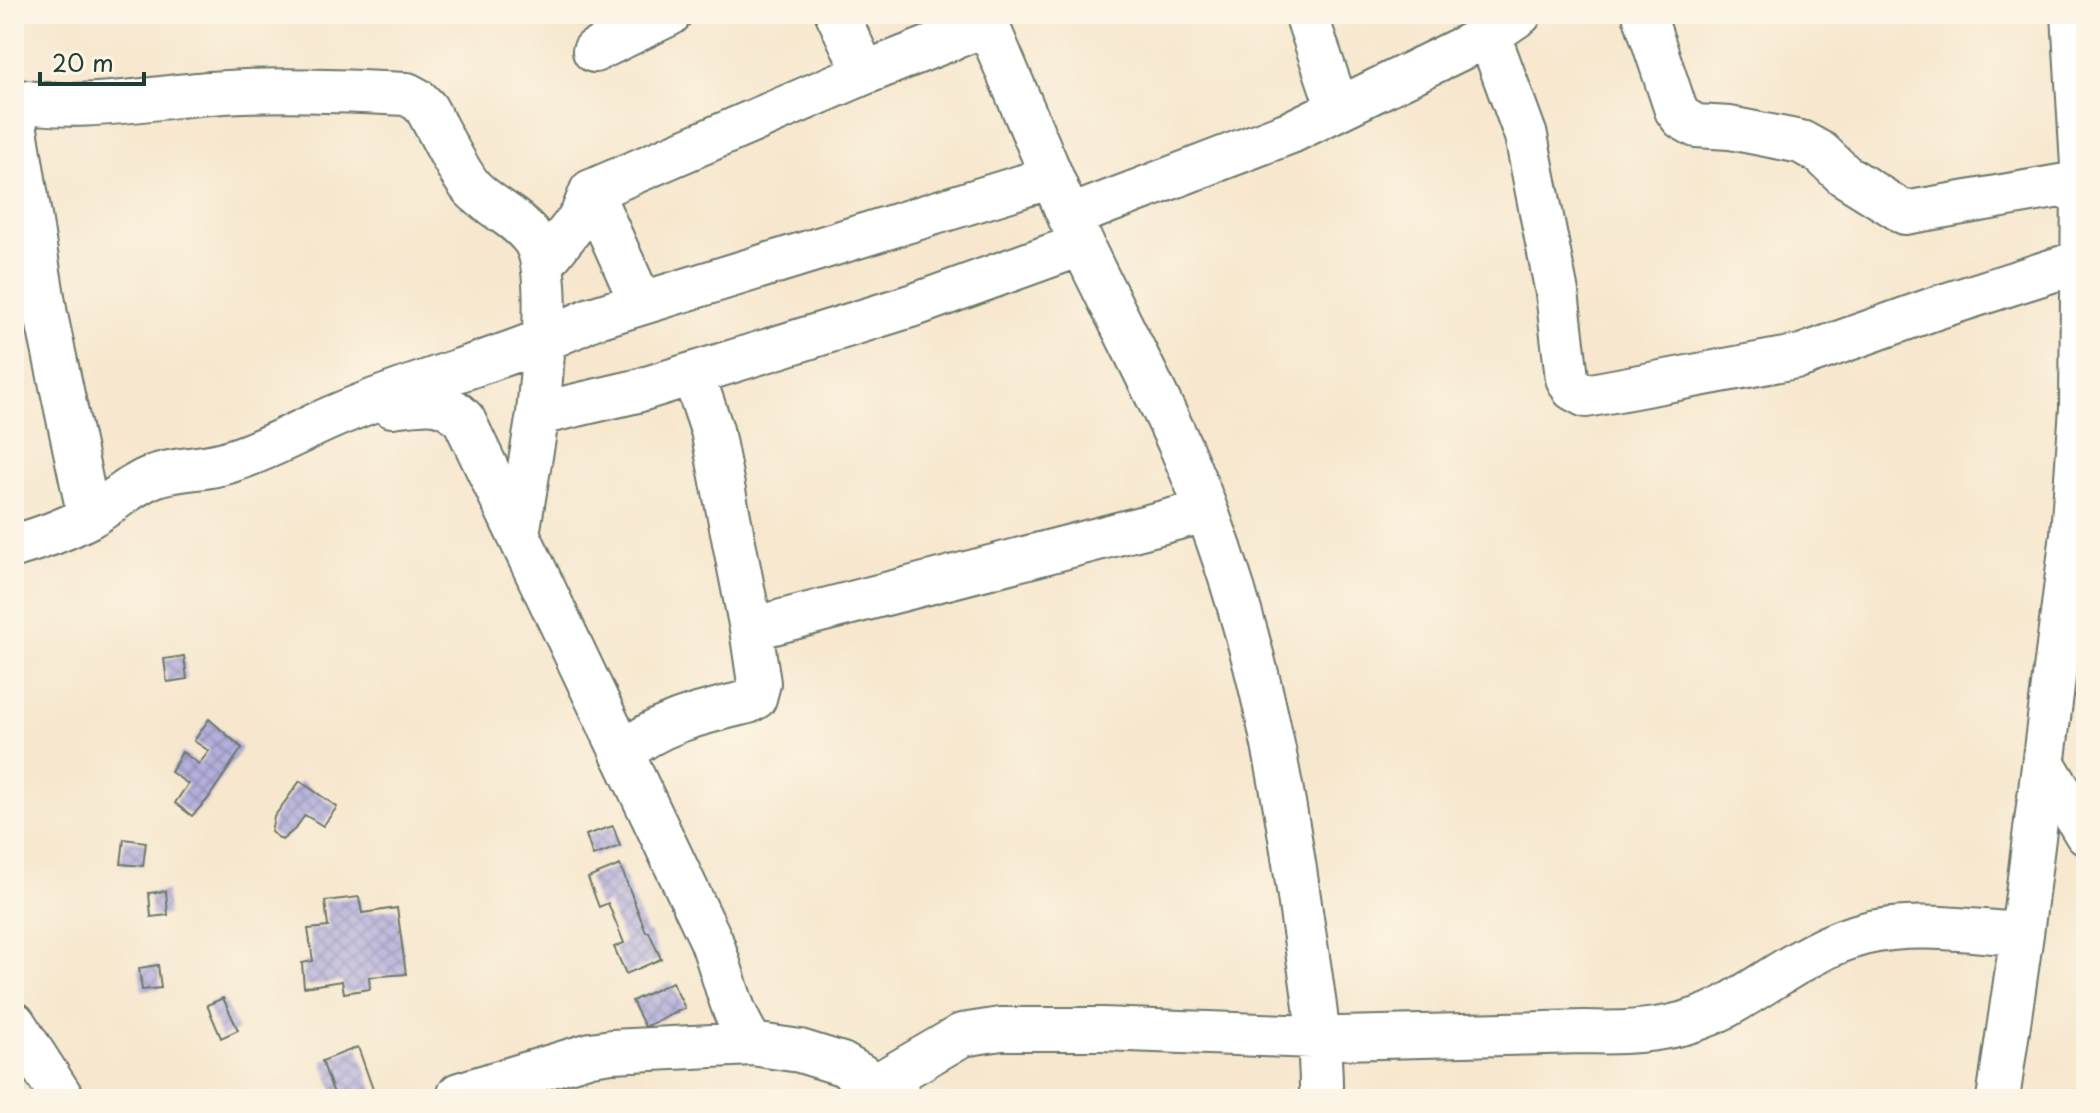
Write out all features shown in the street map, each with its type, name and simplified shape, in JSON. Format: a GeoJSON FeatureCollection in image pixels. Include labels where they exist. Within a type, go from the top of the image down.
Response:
{"type":"FeatureCollection","features":[{"type":"Feature","properties":{"kind":"street"},"geometry":{"type":"LineString","coordinates":[[594,51],[670,14]]}},
{"type":"Feature","properties":{"kind":"street"},"geometry":{"type":"LineString","coordinates":[[837,14],[865,73]]}},
{"type":"Feature","properties":{"kind":"street"},"geometry":{"type":"LineString","coordinates":[[1306,14],[1338,109]]}},
{"type":"Feature","properties":{"kind":"street"},"geometry":{"type":"LineString","coordinates":[[1644,14],[1676,110],[1682,118],[1696,126],[1730,128],[1801,142],[1821,153],[1844,175],[1905,213],[2083,182]]}},
{"type":"Feature","properties":{"kind":"street"},"geometry":{"type":"LineString","coordinates":[[1998,1099],[2079,521],[2083,182],[2073,14]]}},
{"type":"Feature","properties":{"kind":"street"},"geometry":{"type":"LineString","coordinates":[[543,264],[581,216],[591,191],[984,19],[1076,230],[1182,450],[1240,602],[1274,741],[1290,832],[1318,1038],[1321,1099]]}},
{"type":"Feature","properties":{"kind":"street"},"geometry":{"type":"LineString","coordinates":[[538,414],[637,391],[917,304],[1338,109],[1504,24],[1555,279],[1567,378],[1573,389],[1586,396],[1801,356],[2082,261]]}},
{"type":"Feature","properties":{"kind":"street"},"geometry":{"type":"LineString","coordinates":[[14,100],[62,106],[196,94],[307,89],[407,94],[418,100],[426,108],[472,187],[517,222],[534,240],[543,264],[544,342],[538,414],[518,534]]}},
{"type":"Feature","properties":{"kind":"street"},"geometry":{"type":"LineString","coordinates":[[14,117],[46,315],[89,517]]}},
{"type":"Feature","properties":{"kind":"street"},"geometry":{"type":"LineString","coordinates":[[14,546],[89,517],[133,486],[154,476],[228,463],[343,412],[544,342],[591,319],[1052,177]]}},
{"type":"Feature","properties":{"kind":"street"},"geometry":{"type":"LineString","coordinates":[[591,191],[641,303]]}},
{"type":"Feature","properties":{"kind":"street"},"geometry":{"type":"LineString","coordinates":[[622,754],[640,738],[662,726],[748,702],[755,698],[759,683],[712,430],[693,374]]}},
{"type":"Feature","properties":{"kind":"street"},"geometry":{"type":"LineString","coordinates":[[343,412],[431,402],[453,409],[464,420],[711,940],[729,1002],[752,1044]]}},
{"type":"Feature","properties":{"kind":"street"},"geometry":{"type":"LineString","coordinates":[[751,629],[1206,511]]}},
{"type":"Feature","properties":{"kind":"street"},"geometry":{"type":"LineString","coordinates":[[2044,764],[2086,834]]}},
{"type":"Feature","properties":{"kind":"street"},"geometry":{"type":"LineString","coordinates":[[459,1094],[591,1054],[631,1048],[752,1044],[800,1051],[842,1064],[891,1094],[962,1035],[979,1031],[1102,1029],[1318,1038],[1585,1032],[1619,1034],[1666,1026],[1720,1010],[1827,946],[1862,934],[1897,927],[2022,934]]}},
{"type":"Feature","properties":{"kind":"street"},"geometry":{"type":"LineString","coordinates":[[14,1023],[63,1099]]}},
{"type":"Feature","properties":{"kind":"building"},"geometry":{"type":"Polygon","coordinates":[[[184,656],[187,679],[167,682],[164,659],[184,656]]]}},
{"type":"Feature","properties":{"kind":"building"},"geometry":{"type":"Polygon","coordinates":[[[209,719],[242,748],[207,800],[192,816],[175,803],[188,784],[171,772],[182,752],[199,764],[209,751],[194,741],[209,719]]]}},
{"type":"Feature","properties":{"kind":"building"},"geometry":{"type":"Polygon","coordinates":[[[300,781],[337,807],[323,826],[305,815],[282,840],[271,832],[274,817],[300,781]]]}},
{"type":"Feature","properties":{"kind":"building"},"geometry":{"type":"Polygon","coordinates":[[[613,826],[620,846],[593,856],[586,835],[613,826]]]}},
{"type":"Feature","properties":{"kind":"building"},"geometry":{"type":"Polygon","coordinates":[[[124,839],[146,842],[143,866],[121,864],[124,839]]]}},
{"type":"Feature","properties":{"kind":"building"},"geometry":{"type":"Polygon","coordinates":[[[620,865],[646,932],[649,932],[661,959],[626,974],[614,947],[624,943],[608,903],[599,907],[588,878],[620,865]]]}},
{"type":"Feature","properties":{"kind":"building"},"geometry":{"type":"Polygon","coordinates":[[[166,891],[168,915],[151,917],[149,893],[166,891]]]}},
{"type":"Feature","properties":{"kind":"building"},"geometry":{"type":"Polygon","coordinates":[[[359,897],[362,913],[397,908],[406,974],[369,977],[370,989],[344,993],[342,981],[304,987],[302,963],[313,961],[308,929],[328,927],[325,901],[359,897]]]}},
{"type":"Feature","properties":{"kind":"building"},"geometry":{"type":"Polygon","coordinates":[[[158,965],[161,988],[142,990],[139,968],[158,965]]]}},
{"type":"Feature","properties":{"kind":"building"},"geometry":{"type":"Polygon","coordinates":[[[672,982],[685,1008],[645,1027],[632,1001],[672,982]]]}},
{"type":"Feature","properties":{"kind":"building"},"geometry":{"type":"Polygon","coordinates":[[[223,998],[238,1030],[221,1038],[207,1005],[223,998]]]}},
{"type":"Feature","properties":{"kind":"building"},"geometry":{"type":"Polygon","coordinates":[[[358,1047],[376,1098],[336,1099],[322,1061],[358,1047]]]}}]}
